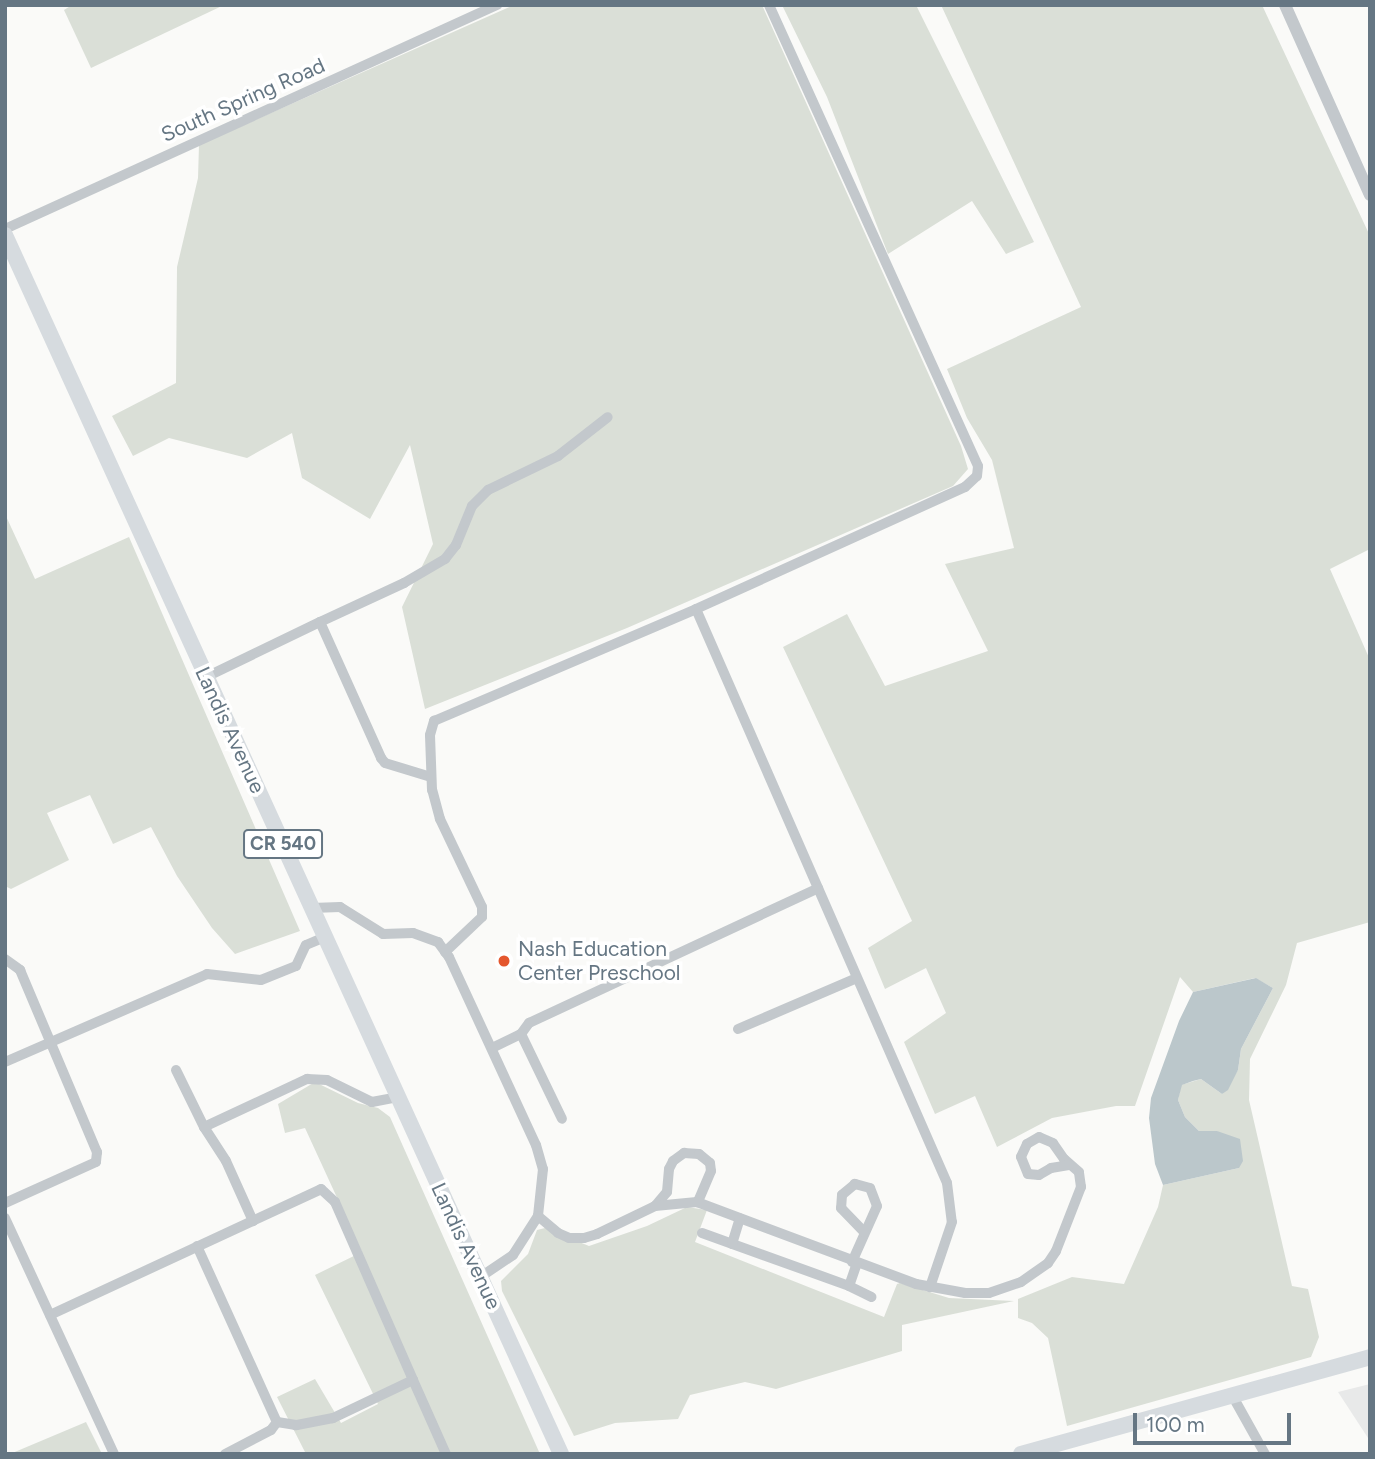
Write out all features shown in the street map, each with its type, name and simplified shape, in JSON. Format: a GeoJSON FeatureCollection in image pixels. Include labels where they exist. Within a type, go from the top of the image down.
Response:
{"type":"FeatureCollection","features":[{"type":"Feature","properties":{"kind":"main road","name":"Landis Avenue"},"geometry":{"type":"LineString","coordinates":[[5,235],[561,1454]]}},
{"type":"Feature","properties":{"kind":"main road"},"geometry":{"type":"LineString","coordinates":[[1021,1454],[1370,1357]]}},
{"type":"Feature","properties":{"kind":"street","name":"South Spring Road"},"geometry":{"type":"LineString","coordinates":[[5,229],[498,5]]}},
{"type":"Feature","properties":{"kind":"street"},"geometry":{"type":"LineString","coordinates":[[445,952],[482,917],[482,907],[440,819],[431,777],[430,735],[434,721],[696,609],[964,487],[977,476],[978,466],[769,5]]}},
{"type":"Feature","properties":{"kind":"street"},"geometry":{"type":"LineString","coordinates":[[1285,5],[1370,195]]}},
{"type":"Feature","properties":{"kind":"street"},"geometry":{"type":"LineString","coordinates":[[206,677],[404,583],[445,559],[456,545],[472,506],[488,490],[558,456],[608,417]]}},
{"type":"Feature","properties":{"kind":"street"},"geometry":{"type":"LineString","coordinates":[[696,609],[950,1197],[952,1222],[930,1287]]}},
{"type":"Feature","properties":{"kind":"street"},"geometry":{"type":"LineString","coordinates":[[320,622],[381,758],[385,763],[431,777]]}},
{"type":"Feature","properties":{"kind":"street"},"geometry":{"type":"LineString","coordinates":[[492,1048],[521,1034],[528,1023],[818,888]]}},
{"type":"Feature","properties":{"kind":"street"},"geometry":{"type":"LineString","coordinates":[[312,908],[340,907],[383,934],[423,934],[438,942],[492,1048],[536,1145],[543,1169],[538,1216],[513,1255],[480,1276]]}},
{"type":"Feature","properties":{"kind":"street"},"geometry":{"type":"LineString","coordinates":[[5,1062],[207,974],[261,980],[296,966],[306,945],[325,937]]}},
{"type":"Feature","properties":{"kind":"street"},"geometry":{"type":"LineString","coordinates":[[5,959],[20,970],[97,1152],[96,1162],[5,1203]]}},
{"type":"Feature","properties":{"kind":"street"},"geometry":{"type":"LineString","coordinates":[[738,1029],[857,978]]}},
{"type":"Feature","properties":{"kind":"street"},"geometry":{"type":"LineString","coordinates":[[521,1034],[562,1119]]}},
{"type":"Feature","properties":{"kind":"street"},"geometry":{"type":"LineString","coordinates":[[176,1070],[204,1128],[226,1161],[253,1221]]}},
{"type":"Feature","properties":{"kind":"street"},"geometry":{"type":"LineString","coordinates":[[204,1128],[307,1079],[327,1080],[372,1102],[398,1097]]}},
{"type":"Feature","properties":{"kind":"street"},"geometry":{"type":"LineString","coordinates":[[538,1216],[558,1233],[569,1238],[584,1237],[597,1234],[656,1206],[698,1202],[855,1262],[930,1287],[965,1293],[998,1291],[1021,1282],[1042,1268],[1056,1251],[1082,1187],[1079,1171],[1069,1165],[1047,1139],[1031,1140],[1023,1150],[1024,1170],[1032,1175],[1069,1165]]}},
{"type":"Feature","properties":{"kind":"street"},"geometry":{"type":"LineString","coordinates":[[656,1206],[667,1192],[669,1170],[673,1161],[684,1153],[699,1154],[710,1163],[711,1171],[698,1202]]}},
{"type":"Feature","properties":{"kind":"street"},"geometry":{"type":"LineString","coordinates":[[849,1286],[864,1232],[877,1206],[876,1197],[870,1188],[855,1184],[842,1195],[841,1208],[864,1232]]}},
{"type":"Feature","properties":{"kind":"street"},"geometry":{"type":"LineString","coordinates":[[50,1315],[321,1189],[335,1202],[446,1454]]}},
{"type":"Feature","properties":{"kind":"street"},"geometry":{"type":"LineString","coordinates":[[5,1218],[114,1454]]}},
{"type":"Feature","properties":{"kind":"street"},"geometry":{"type":"LineString","coordinates":[[732,1244],[740,1218]]}},
{"type":"Feature","properties":{"kind":"street"},"geometry":{"type":"LineString","coordinates":[[702,1233],[849,1286],[872,1297]]}},
{"type":"Feature","properties":{"kind":"street"},"geometry":{"type":"LineString","coordinates":[[198,1247],[277,1422]]}},
{"type":"Feature","properties":{"kind":"street"},"geometry":{"type":"LineString","coordinates":[[277,1422],[296,1425],[333,1418],[413,1380]]}},
{"type":"Feature","properties":{"kind":"street"},"geometry":{"type":"LineString","coordinates":[[1232,1395],[1265,1454]]}},
{"type":"Feature","properties":{"kind":"street"},"geometry":{"type":"LineString","coordinates":[[225,1454],[271,1430],[277,1422]]}},
{"type":"Feature","properties":{"kind":"shaded area"},"geometry":{"type":"Polygon","coordinates":[[[72,5],[224,5],[91,68],[64,10],[72,5]]]}},
{"type":"Feature","properties":{"kind":"shaded area"},"geometry":{"type":"Polygon","coordinates":[[[514,5],[762,5],[961,446],[968,469],[953,486],[627,628],[425,709],[402,607],[433,544],[410,445],[370,519],[302,478],[292,433],[247,458],[169,438],[133,456],[112,416],[176,383],[177,267],[198,178],[199,145],[514,5]]]}},
{"type":"Feature","properties":{"kind":"shaded area"},"geometry":{"type":"Polygon","coordinates":[[[782,5],[916,5],[1034,242],[1006,254],[972,201],[888,254],[827,97],[782,5]]]}},
{"type":"Feature","properties":{"kind":"shaded area"},"geometry":{"type":"Polygon","coordinates":[[[941,5],[1262,5],[1370,236],[1370,549],[1330,569],[1370,660],[1370,922],[1297,943],[1286,985],[1250,1059],[1249,1100],[1292,1286],[1308,1289],[1319,1337],[1311,1357],[1067,1426],[1048,1338],[1032,1323],[1018,1318],[1018,1299],[1072,1277],[1124,1284],[1158,1207],[1163,1185],[1239,1168],[1217,1131],[1199,1131],[1185,1117],[1178,1100],[1181,1085],[1201,1079],[1222,1094],[1238,1070],[1241,1049],[1273,988],[1255,978],[1193,992],[1180,977],[1135,1106],[1116,1106],[1052,1118],[997,1147],[975,1096],[935,1114],[904,1042],[946,1013],[926,968],[885,989],[868,948],[912,921],[783,647],[847,614],[885,686],[988,651],[945,564],[1014,548],[992,460],[967,418],[947,369],[1081,307],[941,5]]]}},
{"type":"Feature","properties":{"kind":"shaded area"},"geometry":{"type":"Polygon","coordinates":[[[5,514],[35,579],[129,537],[300,931],[235,954],[212,928],[177,876],[151,827],[113,844],[90,795],[47,813],[69,860],[11,889],[5,886],[5,514]]]}},
{"type":"Feature","properties":{"kind":"shaded area"},"geometry":{"type":"Polygon","coordinates":[[[1256,978],[1273,988],[1241,1049],[1238,1070],[1228,1090],[1222,1094],[1201,1079],[1182,1085],[1178,1100],[1185,1117],[1199,1131],[1217,1131],[1240,1139],[1243,1161],[1239,1168],[1163,1185],[1155,1164],[1149,1118],[1151,1098],[1179,1021],[1193,992],[1256,978]]]}},
{"type":"Feature","properties":{"kind":"shaded area"},"geometry":{"type":"Polygon","coordinates":[[[315,1082],[358,1103],[378,1108],[390,1117],[540,1454],[306,1454],[277,1397],[315,1379],[341,1423],[378,1404],[315,1275],[362,1252],[305,1128],[285,1133],[278,1104],[315,1082]]]}},
{"type":"Feature","properties":{"kind":"shaded area"},"geometry":{"type":"Polygon","coordinates":[[[687,1207],[707,1210],[695,1242],[884,1317],[897,1284],[900,1283],[949,1298],[1014,1301],[902,1325],[902,1351],[776,1389],[745,1382],[690,1395],[678,1419],[615,1423],[574,1436],[502,1291],[501,1281],[528,1254],[537,1230],[545,1228],[589,1246],[647,1226],[687,1207]]]}},
{"type":"Feature","properties":{"kind":"shaded area"},"geometry":{"type":"Polygon","coordinates":[[[1370,1384],[1370,1441],[1338,1392],[1370,1384]]]}},
{"type":"Feature","properties":{"kind":"shaded area"},"geometry":{"type":"Polygon","coordinates":[[[86,1422],[102,1454],[10,1454],[86,1422]]]}},
{"type":"Feature","properties":{"kind":"place","name":"Nash Education Center Preschool"},"geometry":{"type":"Point","coordinates":[504,961]}}]}
